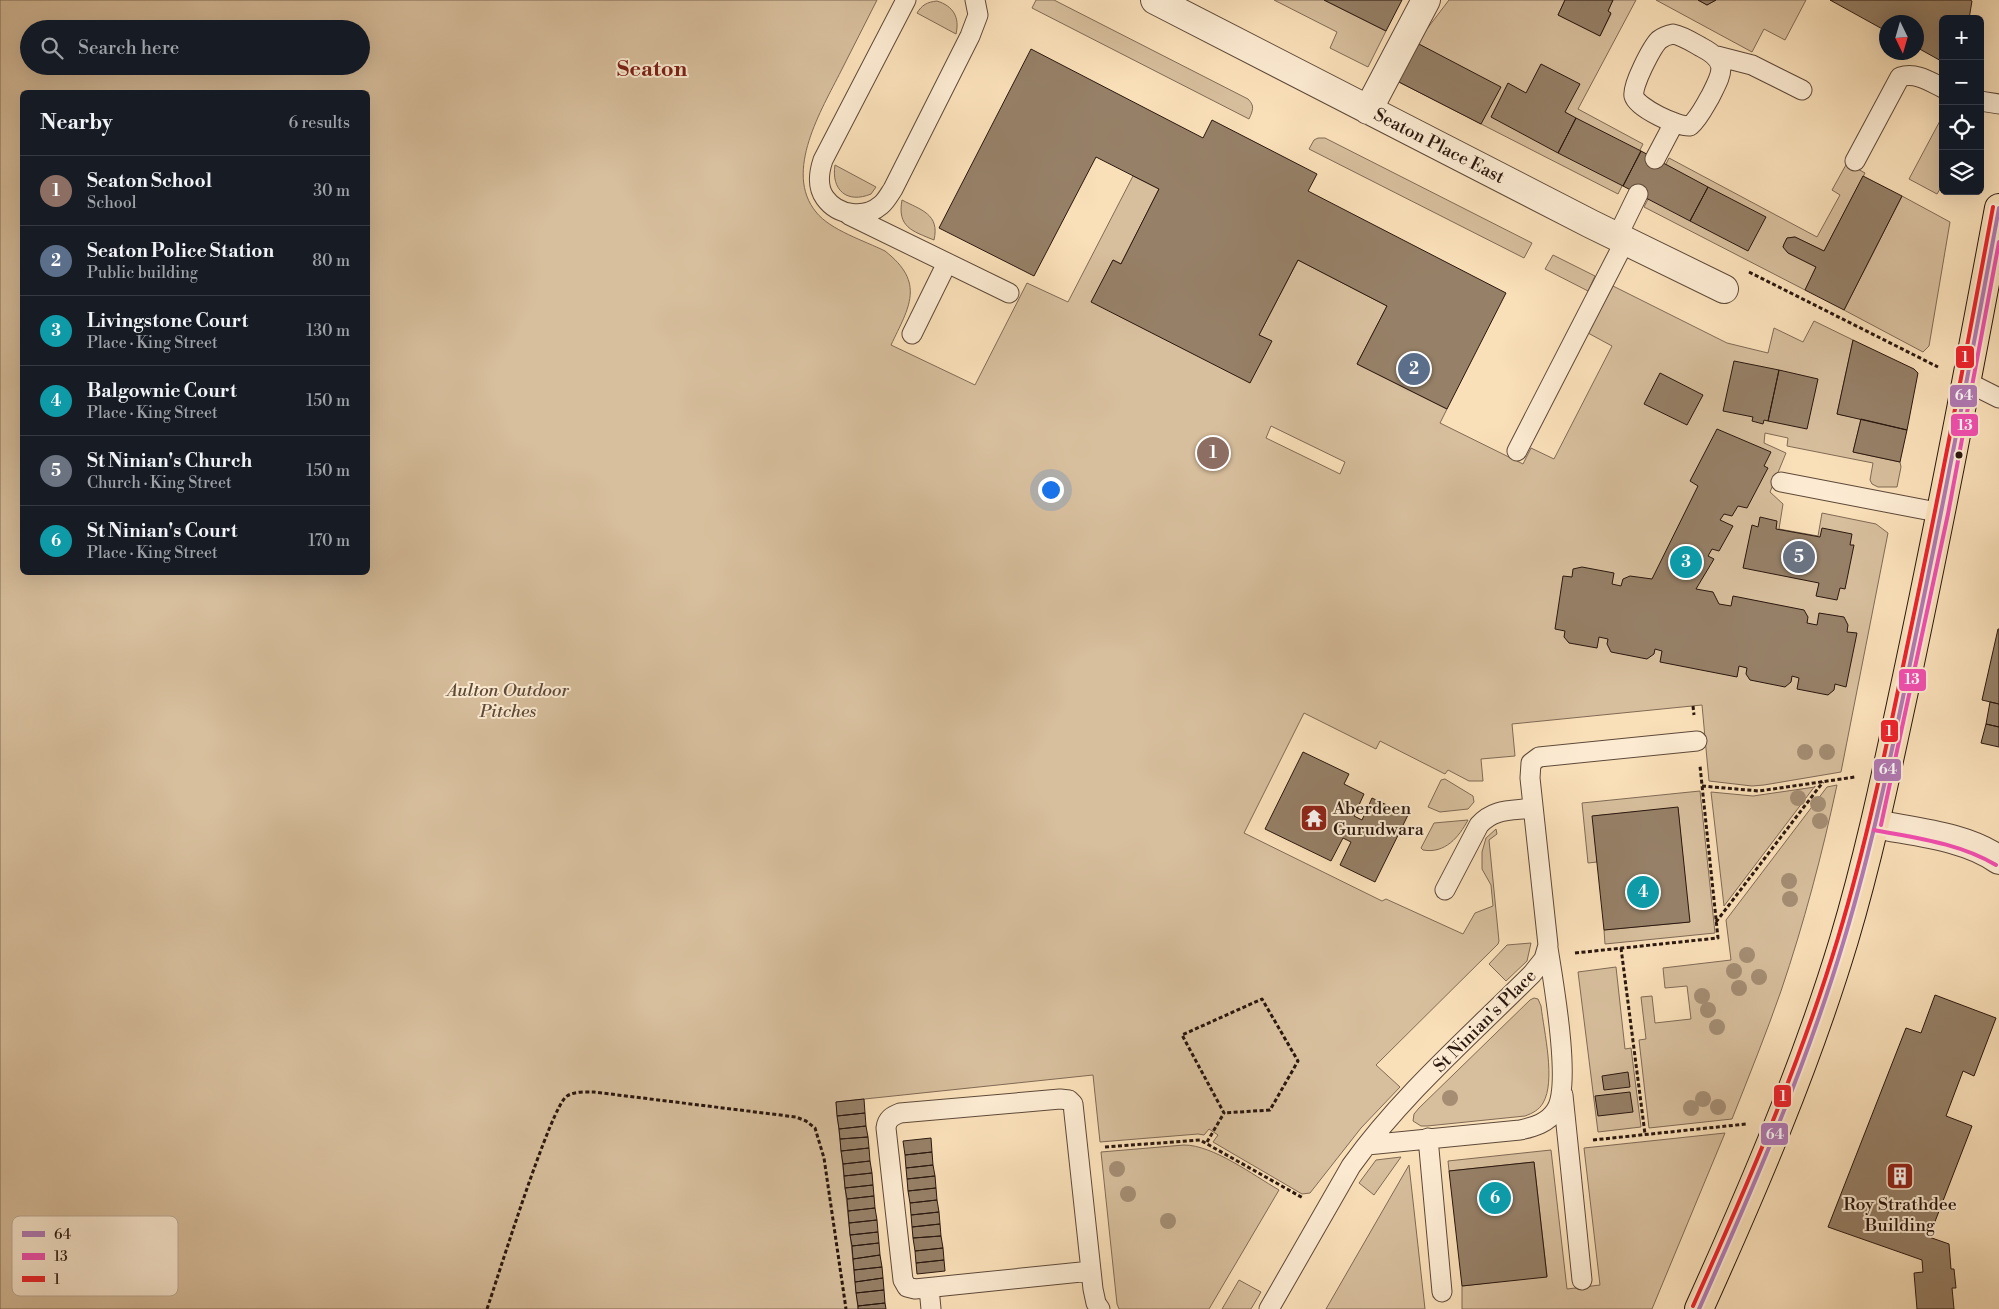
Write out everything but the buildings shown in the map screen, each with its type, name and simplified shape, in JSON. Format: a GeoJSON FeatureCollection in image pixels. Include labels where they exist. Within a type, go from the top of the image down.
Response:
{"type":"FeatureCollection","features":[{"type":"Feature","properties":{"kind":"main road"},"geometry":{"type":"LineString","coordinates":[[1699,1309],[1766,1157],[1802,1061],[1844,939],[1875,824],[1942,513],[1999,208]]}},
{"type":"Feature","properties":{"kind":"street","name":"Seaton Place East"},"geometry":{"type":"LineString","coordinates":[[1155,0],[1621,239],[1724,289]]}},
{"type":"Feature","properties":{"kind":"street"},"geometry":{"type":"LineString","coordinates":[[1368,110],[1426,0]]}},
{"type":"Feature","properties":{"kind":"street"},"geometry":{"type":"LineString","coordinates":[[1875,824],[1968,844],[1999,860]]}},
{"type":"Feature","properties":{"kind":"lane"},"geometry":{"type":"LineString","coordinates":[[906,0],[823,160],[820,177],[822,192],[825,198],[839,210],[1009,293]]}},
{"type":"Feature","properties":{"kind":"lane"},"geometry":{"type":"LineString","coordinates":[[839,210],[858,214],[866,213],[873,211],[885,201],[970,36],[978,15],[975,0]]}},
{"type":"Feature","properties":{"kind":"lane"},"geometry":{"type":"LineString","coordinates":[[1717,56],[1721,72],[1700,115],[1690,126],[1674,123],[1644,107],[1638,103],[1634,96],[1637,81],[1654,47],[1667,35],[1673,34],[1717,56],[1752,65],[1802,90]]}},
{"type":"Feature","properties":{"kind":"lane"},"geometry":{"type":"LineString","coordinates":[[1856,161],[1900,78],[1908,75],[1916,76],[1939,86]]}},
{"type":"Feature","properties":{"kind":"lane"},"geometry":{"type":"LineString","coordinates":[[1984,102],[1999,104]]}},
{"type":"Feature","properties":{"kind":"lane"},"geometry":{"type":"LineString","coordinates":[[1656,159],[1674,123]]}},
{"type":"Feature","properties":{"kind":"lane"},"geometry":{"type":"LineString","coordinates":[[1517,451],[1621,239],[1638,194]]}},
{"type":"Feature","properties":{"kind":"lane"},"geometry":{"type":"LineString","coordinates":[[912,334],[947,263]]}},
{"type":"Feature","properties":{"kind":"lane"},"geometry":{"type":"LineString","coordinates":[[1967,382],[1999,398]]}},
{"type":"Feature","properties":{"kind":"lane"},"geometry":{"type":"LineString","coordinates":[[1781,482],[1942,513]]}},
{"type":"Feature","properties":{"kind":"lane","name":"St Ninian's Place"},"geometry":{"type":"LineString","coordinates":[[1269,1309],[1351,1166],[1366,1145],[1402,1103],[1540,966],[1549,950],[1533,808],[1531,763],[1539,757],[1697,741]]}},
{"type":"Feature","properties":{"kind":"lane"},"geometry":{"type":"LineString","coordinates":[[1445,890],[1479,825],[1486,817],[1492,813],[1533,808]]}},
{"type":"Feature","properties":{"kind":"lane"},"geometry":{"type":"LineString","coordinates":[[1549,950],[1563,1066],[1562,1089],[1582,1280]]}},
{"type":"Feature","properties":{"kind":"lane"},"geometry":{"type":"LineString","coordinates":[[1366,1145],[1520,1130],[1544,1122],[1557,1110],[1562,1089]]}},
{"type":"Feature","properties":{"kind":"lane"},"geometry":{"type":"LineString","coordinates":[[1092,1280],[915,1289],[907,1287],[903,1280],[886,1128],[890,1118],[900,1114],[1065,1099],[1073,1104],[1092,1280],[1096,1303],[1100,1309]]}},
{"type":"Feature","properties":{"kind":"lane"},"geometry":{"type":"LineString","coordinates":[[1428,1138],[1442,1292]]}},
{"type":"Feature","properties":{"kind":"lane"},"geometry":{"type":"LineString","coordinates":[[1089,1309],[1092,1280]]}},
{"type":"Feature","properties":{"kind":"lane"},"geometry":{"type":"LineString","coordinates":[[929,1288],[931,1309]]}},
{"type":"Feature","properties":{"kind":"path"},"geometry":{"type":"LineString","coordinates":[[1724,289],[1749,272],[1967,382]]}},
{"type":"Feature","properties":{"kind":"path"},"geometry":{"type":"LineString","coordinates":[[1549,950],[1621,948],[1718,938],[1694,706]]}},
{"type":"Feature","properties":{"kind":"path"},"geometry":{"type":"LineString","coordinates":[[1702,786],[1759,791],[1886,773]]}},
{"type":"Feature","properties":{"kind":"path"},"geometry":{"type":"LineString","coordinates":[[1716,922],[1823,782]]}},
{"type":"Feature","properties":{"kind":"path"},"geometry":{"type":"LineString","coordinates":[[1621,948],[1645,1134]]}},
{"type":"Feature","properties":{"kind":"path"},"geometry":{"type":"LineString","coordinates":[[1262,999],[1298,1061],[1270,1110],[1224,1113],[1182,1035],[1262,999]]}},
{"type":"Feature","properties":{"kind":"path"},"geometry":{"type":"LineString","coordinates":[[487,1309],[546,1136],[559,1106],[567,1096],[579,1092],[594,1092],[796,1117],[814,1128],[824,1158],[846,1309]]}},
{"type":"Feature","properties":{"kind":"path"},"geometry":{"type":"LineString","coordinates":[[1207,1142],[1224,1113]]}},
{"type":"Feature","properties":{"kind":"path"},"geometry":{"type":"LineString","coordinates":[[1568,1143],[1779,1120]]}},
{"type":"Feature","properties":{"kind":"path"},"geometry":{"type":"LineString","coordinates":[[1079,1149],[1200,1140],[1207,1142],[1326,1211]]}},
{"type":"Feature","properties":{"kind":"green space","name":"Aulton Outdoor Pitches"},"geometry":{"type":"Polygon","coordinates":[[[0,0],[877,0],[824,103],[809,141],[804,160],[803,178],[807,196],[816,212],[822,218],[839,230],[885,251],[898,263],[906,274],[910,285],[908,307],[891,345],[975,385],[1027,283],[1068,302],[1133,176],[1159,189],[1121,264],[1113,260],[1092,302],[1271,341],[1259,335],[1298,260],[1387,306],[1357,364],[1447,409],[1440,423],[1523,464],[1531,448],[1554,459],[1612,346],[1588,333],[1613,286],[1727,343],[1768,353],[1774,328],[1803,342],[1814,321],[1853,340],[1837,414],[1861,419],[1853,452],[1900,462],[1901,467],[1897,487],[1878,487],[1872,484],[1870,480],[1873,463],[1787,446],[1788,438],[1765,433],[1764,443],[1786,453],[1770,492],[1783,504],[1779,529],[1818,536],[1822,513],[1876,524],[1888,533],[1841,772],[1752,786],[1709,781],[1702,705],[1512,724],[1515,756],[1481,759],[1483,781],[1469,781],[1448,770],[1445,774],[1380,741],[1376,749],[1304,713],[1244,833],[1382,901],[1386,899],[1463,934],[1475,913],[1493,906],[1491,885],[1482,869],[1482,852],[1486,838],[1496,829],[1497,834],[1489,840],[1498,944],[1376,1065],[1400,1087],[1361,1128],[1310,1193],[1302,1194],[1213,1142],[1218,1135],[1209,1129],[1204,1135],[1100,1142],[1093,1075],[836,1102],[858,1309],[0,1309],[0,0]],[[1271,426],[1266,438],[1340,474],[1345,462],[1271,426]]]}},
{"type":"Feature","properties":{"kind":"green space"},"geometry":{"type":"Polygon","coordinates":[[[1036,0],[1054,0],[1248,99],[1253,108],[1249,119],[1032,8],[1036,0]]]}},
{"type":"Feature","properties":{"kind":"green space"},"geometry":{"type":"Polygon","coordinates":[[[1274,0],[1324,0],[1386,31],[1368,67],[1330,48],[1337,32],[1274,0]]]}},
{"type":"Feature","properties":{"kind":"green space"},"geometry":{"type":"Polygon","coordinates":[[[1449,0],[1565,0],[1558,15],[1600,36],[1611,14],[1608,11],[1613,0],[1636,0],[1578,109],[1643,144],[1618,194],[1397,81],[1420,38],[1449,0]]]}},
{"type":"Feature","properties":{"kind":"green space"},"geometry":{"type":"Polygon","coordinates":[[[1656,0],[1698,0],[1707,5],[1716,0],[1806,0],[1785,40],[1764,29],[1752,52],[1656,0]]]}},
{"type":"Feature","properties":{"kind":"green space"},"geometry":{"type":"Polygon","coordinates":[[[937,1],[943,3],[954,13],[957,22],[956,34],[917,13],[925,4],[937,1]]]}},
{"type":"Feature","properties":{"kind":"green space"},"geometry":{"type":"Polygon","coordinates":[[[1939,123],[1939,191],[1937,194],[1909,179],[1939,123]]]}},
{"type":"Feature","properties":{"kind":"green space"},"geometry":{"type":"Polygon","coordinates":[[[1325,138],[1532,243],[1524,258],[1309,149],[1314,140],[1325,138]]]}},
{"type":"Feature","properties":{"kind":"green space"},"geometry":{"type":"Polygon","coordinates":[[[1669,158],[1817,237],[1840,195],[1832,190],[1847,163],[1865,173],[1824,251],[1795,237],[1787,238],[1783,247],[1788,253],[1816,267],[1805,290],[1644,207],[1669,158]]]}},
{"type":"Feature","properties":{"kind":"green space"},"geometry":{"type":"Polygon","coordinates":[[[835,165],[876,187],[871,194],[862,197],[848,196],[842,193],[838,188],[834,174],[835,165]]]}},
{"type":"Feature","properties":{"kind":"green space"},"geometry":{"type":"Polygon","coordinates":[[[1902,196],[1950,222],[1929,346],[1923,352],[1844,310],[1902,196]]]}},
{"type":"Feature","properties":{"kind":"green space"},"geometry":{"type":"Polygon","coordinates":[[[902,200],[922,210],[932,219],[935,231],[934,240],[913,231],[904,222],[901,209],[902,200]]]}},
{"type":"Feature","properties":{"kind":"green space"},"geometry":{"type":"Polygon","coordinates":[[[1553,255],[1595,276],[1588,291],[1545,269],[1553,255]]]}},
{"type":"Feature","properties":{"kind":"green space"},"geometry":{"type":"Polygon","coordinates":[[[1445,779],[1473,796],[1474,802],[1468,809],[1440,812],[1428,807],[1441,780],[1445,779]]]}},
{"type":"Feature","properties":{"kind":"green space"},"geometry":{"type":"Polygon","coordinates":[[[1837,785],[1812,889],[1781,991],[1732,1119],[1649,1128],[1639,1040],[1646,1039],[1641,997],[1652,996],[1655,1023],[1691,1019],[1687,986],[1665,988],[1663,968],[1731,960],[1726,920],[1827,787],[1837,785]]]}},
{"type":"Feature","properties":{"kind":"green space"},"geometry":{"type":"Polygon","coordinates":[[[1814,787],[1724,906],[1711,792],[1753,796],[1814,787]]]}},
{"type":"Feature","properties":{"kind":"green space"},"geometry":{"type":"Polygon","coordinates":[[[1700,791],[1715,933],[1605,944],[1604,930],[1689,922],[1678,808],[1593,816],[1597,862],[1588,863],[1582,803],[1700,791]]]}},
{"type":"Feature","properties":{"kind":"green space"},"geometry":{"type":"Polygon","coordinates":[[[1468,820],[1456,838],[1445,847],[1431,851],[1421,848],[1434,823],[1468,820]]]}},
{"type":"Feature","properties":{"kind":"green space"},"geometry":{"type":"Polygon","coordinates":[[[1531,943],[1527,961],[1506,981],[1489,964],[1507,945],[1531,943]]]}},
{"type":"Feature","properties":{"kind":"green space"},"geometry":{"type":"Polygon","coordinates":[[[1616,967],[1625,1049],[1631,1048],[1641,1127],[1598,1132],[1578,972],[1616,967]]]}},
{"type":"Feature","properties":{"kind":"green space"},"geometry":{"type":"Polygon","coordinates":[[[1534,998],[1538,999],[1541,1006],[1549,1069],[1547,1094],[1540,1108],[1525,1116],[1427,1126],[1421,1126],[1413,1121],[1414,1114],[1419,1108],[1534,998]]]}},
{"type":"Feature","properties":{"kind":"green space"},"geometry":{"type":"Polygon","coordinates":[[[1725,1133],[1652,1309],[1462,1309],[1462,1286],[1547,1276],[1534,1162],[1449,1171],[1448,1161],[1551,1150],[1567,1289],[1600,1285],[1584,1148],[1725,1133]]]}},
{"type":"Feature","properties":{"kind":"green space"},"geometry":{"type":"Polygon","coordinates":[[[1184,1145],[1195,1146],[1220,1155],[1279,1190],[1209,1309],[1119,1309],[1101,1152],[1184,1145]]]}},
{"type":"Feature","properties":{"kind":"green space"},"geometry":{"type":"Polygon","coordinates":[[[1401,1157],[1374,1195],[1359,1183],[1376,1160],[1401,1157]]]}},
{"type":"Feature","properties":{"kind":"green space"},"geometry":{"type":"Polygon","coordinates":[[[1409,1165],[1425,1309],[1326,1309],[1409,1165]]]}},
{"type":"Feature","properties":{"kind":"green space"},"geometry":{"type":"Polygon","coordinates":[[[1239,1280],[1261,1292],[1251,1309],[1222,1309],[1239,1280]]]}},
{"type":"Feature","properties":{"kind":"transit line","name":"1"},"geometry":{"type":"LineString","coordinates":[[1693,1306],[1753,1170],[1790,1078],[1823,985],[1858,866],[1892,720],[1952,427],[1993,207]]}},
{"type":"Feature","properties":{"kind":"transit line","name":"64"},"geometry":{"type":"LineString","coordinates":[[1699,1309],[1759,1173],[1796,1081],[1829,987],[1864,868],[1882,795],[1947,484],[1999,208]]}},
{"type":"Feature","properties":{"kind":"transit line","name":"13"},"geometry":{"type":"LineString","coordinates":[[1881,825],[1948,514],[1999,242]]}},
{"type":"Feature","properties":{"kind":"transit line","name":"13"},"geometry":{"type":"LineString","coordinates":[[1874,830],[1952,846],[1996,865]]}},
{"type":"Feature","properties":{"kind":"place","name":"Seaton Police Station"},"geometry":{"type":"Point","coordinates":[1414,369]}},
{"type":"Feature","properties":{"kind":"place","name":"Seaton School"},"geometry":{"type":"Point","coordinates":[1213,453]}},
{"type":"Feature","properties":{"kind":"place","name":"St Ninian's Church"},"geometry":{"type":"Point","coordinates":[1799,557]}},
{"type":"Feature","properties":{"kind":"place","name":"Livingstone Court"},"geometry":{"type":"Point","coordinates":[1686,562]}},
{"type":"Feature","properties":{"kind":"place","name":"Aberdeen Gurudwara"},"geometry":{"type":"Point","coordinates":[1314,818]}},
{"type":"Feature","properties":{"kind":"place","name":"Balgownie Court"},"geometry":{"type":"Point","coordinates":[1643,892]}},
{"type":"Feature","properties":{"kind":"place","name":"Roy Strathdee Building"},"geometry":{"type":"Point","coordinates":[1900,1176]}},
{"type":"Feature","properties":{"kind":"place","name":"St Ninian's Court"},"geometry":{"type":"Point","coordinates":[1495,1198]}},
{"type":"Feature","properties":{"kind":"district","name":"Seaton"},"geometry":{"type":"Point","coordinates":[652,69]}}]}
